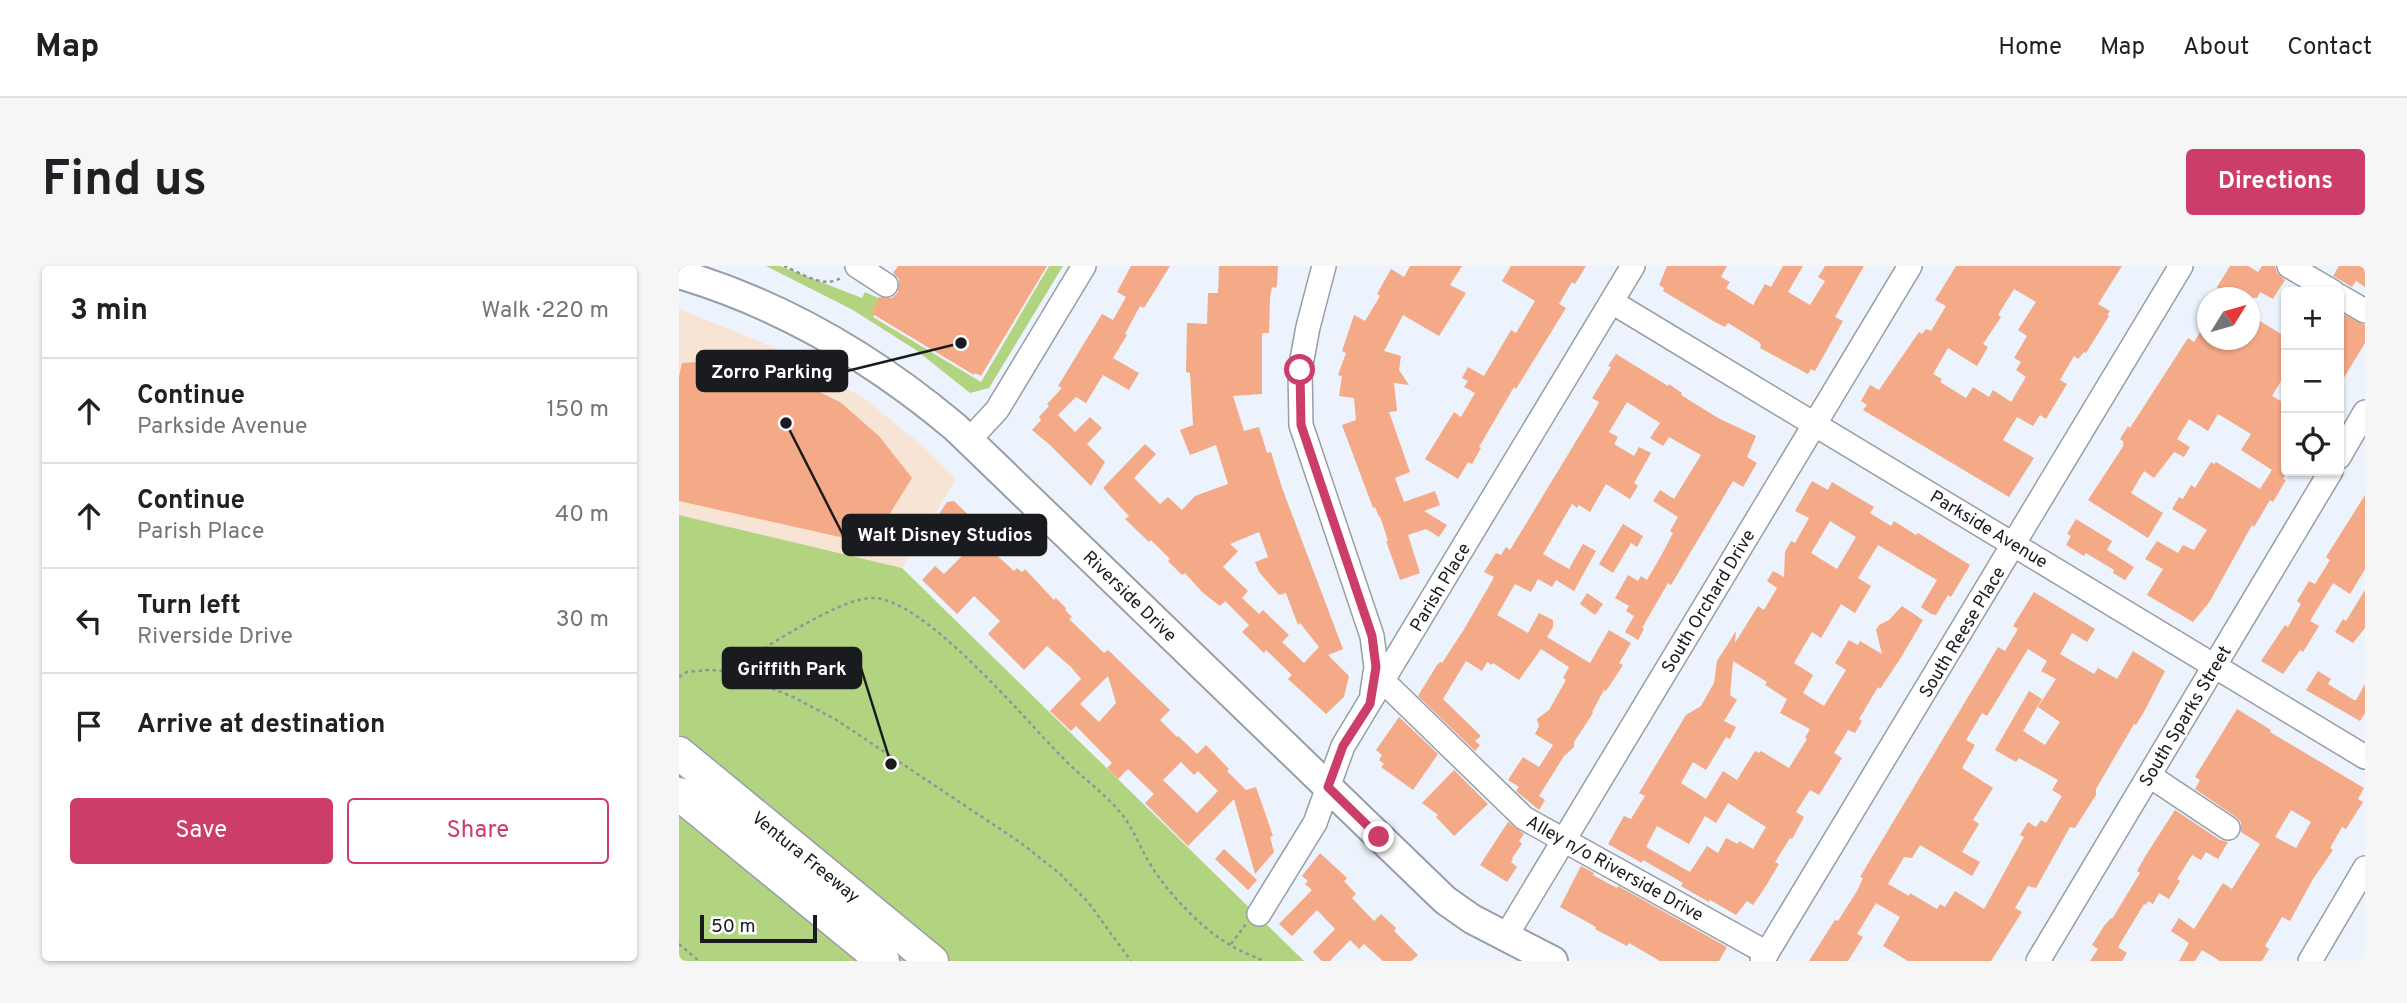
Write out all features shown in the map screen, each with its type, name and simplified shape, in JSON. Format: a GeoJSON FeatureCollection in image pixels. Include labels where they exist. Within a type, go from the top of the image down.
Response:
{"type":"FeatureCollection","features":[{"type":"Feature","properties":{"kind":"highway"},"geometry":{"type":"LineString","coordinates":[[680,754],[709,803],[902,961]]}},
{"type":"Feature","properties":{"kind":"highway","name":"Ventura Freeway"},"geometry":{"type":"LineString","coordinates":[[680,754],[932,961]]}},
{"type":"Feature","properties":{"kind":"highway"},"geometry":{"type":"LineString","coordinates":[[679,794],[883,961]]}},
{"type":"Feature","properties":{"kind":"highway"},"geometry":{"type":"LineString","coordinates":[[679,816],[857,961]]}},
{"type":"Feature","properties":{"kind":"main road","name":"Riverside Drive"},"geometry":{"type":"LineString","coordinates":[[679,274],[742,297],[817,332],[907,389],[969,440],[1445,900],[1472,919],[1553,961]]}},
{"type":"Feature","properties":{"kind":"street"},"geometry":{"type":"LineString","coordinates":[[969,440],[997,410],[1084,266]]}},
{"type":"Feature","properties":{"kind":"street"},"geometry":{"type":"LineString","coordinates":[[1324,266],[1300,370],[1301,425],[1372,636],[1376,667],[1370,704]]}},
{"type":"Feature","properties":{"kind":"street","name":"Parish Place"},"geometry":{"type":"LineString","coordinates":[[1259,914],[1314,823],[1343,746],[1633,266]]}},
{"type":"Feature","properties":{"kind":"street","name":"South Orchard Drive"},"geometry":{"type":"LineString","coordinates":[[1506,936],[1910,266]]}},
{"type":"Feature","properties":{"kind":"street","name":"South Reese Place"},"geometry":{"type":"LineString","coordinates":[[1764,957],[2181,266]]}},
{"type":"Feature","properties":{"kind":"street"},"geometry":{"type":"LineString","coordinates":[[2289,266],[2325,287]]}},
{"type":"Feature","properties":{"kind":"street"},"geometry":{"type":"LineString","coordinates":[[851,271],[886,285]]}},
{"type":"Feature","properties":{"kind":"street"},"geometry":{"type":"LineString","coordinates":[[2344,299],[2365,311]]}},
{"type":"Feature","properties":{"kind":"street","name":"Parkside Avenue"},"geometry":{"type":"LineString","coordinates":[[1612,302],[2365,757]]}},
{"type":"Feature","properties":{"kind":"street"},"geometry":{"type":"LineString","coordinates":[[2344,448],[2365,412]]}},
{"type":"Feature","properties":{"kind":"street","name":"South Sparks Street"},"geometry":{"type":"LineString","coordinates":[[2038,961],[2328,476]]}},
{"type":"Feature","properties":{"kind":"street","name":"Alley n/o Riverside Drive"},"geometry":{"type":"LineString","coordinates":[[1383,681],[1518,813],[1764,957]]}},
{"type":"Feature","properties":{"kind":"street"},"geometry":{"type":"LineString","coordinates":[[2150,776],[2228,828]]}},
{"type":"Feature","properties":{"kind":"street"},"geometry":{"type":"LineString","coordinates":[[2309,961],[2365,868]]}},
{"type":"Feature","properties":{"kind":"path"},"geometry":{"type":"LineString","coordinates":[[784,266],[826,283],[840,280],[851,271]]}},
{"type":"Feature","properties":{"kind":"path"},"geometry":{"type":"LineString","coordinates":[[729,671],[831,611],[867,598],[884,598],[902,606],[963,652],[1063,758],[1119,811],[1159,877],[1206,927],[1230,945],[1264,961]]}},
{"type":"Feature","properties":{"kind":"path"},"geometry":{"type":"LineString","coordinates":[[679,677],[687,672],[729,671],[793,697],[835,719],[1021,843],[1059,873],[1088,902],[1132,961]]}},
{"type":"Feature","properties":{"kind":"path"},"geometry":{"type":"LineString","coordinates":[[1230,945],[1245,925],[1259,914]]}},
{"type":"Feature","properties":{"kind":"path"},"geometry":{"type":"LineString","coordinates":[[679,944],[699,961]]}},
{"type":"Feature","properties":{"kind":"shaded area"},"geometry":{"type":"Polygon","coordinates":[[[679,309],[775,348],[865,399],[923,446],[956,479],[902,568],[679,515],[679,309]]]}},
{"type":"Feature","properties":{"kind":"green space"},"geometry":{"type":"Polygon","coordinates":[[[766,266],[780,266],[862,298],[865,292],[883,300],[873,317],[981,382],[1049,266],[1063,266],[989,388],[970,393],[916,350],[853,310],[766,266]]]}},
{"type":"Feature","properties":{"kind":"green space"},"geometry":{"type":"Polygon","coordinates":[[[679,515],[902,568],[1304,961],[679,961],[679,515]]]}},
{"type":"Feature","properties":{"kind":"building"},"geometry":{"type":"Polygon","coordinates":[[[898,266],[1047,266],[981,376],[975,373],[974,375],[871,313],[879,297],[892,298],[898,292],[899,279],[893,273],[898,266]]]}},
{"type":"Feature","properties":{"kind":"building"},"geometry":{"type":"Polygon","coordinates":[[[1131,266],[1170,266],[1144,308],[1140,306],[1113,358],[1139,373],[1129,390],[1103,375],[1086,403],[1076,397],[1058,415],[1075,432],[1090,417],[1102,428],[1087,444],[1105,462],[1091,486],[1032,430],[1041,420],[1039,417],[1049,406],[1047,404],[1062,388],[1058,386],[1102,314],[1113,320],[1126,297],[1117,292],[1131,266]]]}},
{"type":"Feature","properties":{"kind":"building"},"geometry":{"type":"Polygon","coordinates":[[[1219,266],[1278,266],[1276,288],[1272,287],[1270,297],[1269,333],[1262,333],[1262,394],[1233,396],[1244,431],[1259,427],[1267,453],[1271,452],[1343,649],[1328,655],[1349,676],[1344,697],[1326,714],[1288,679],[1292,675],[1242,632],[1249,625],[1225,601],[1220,606],[1202,592],[1185,573],[1182,575],[1151,540],[1149,542],[1125,519],[1129,516],[1103,488],[1145,444],[1156,454],[1134,478],[1160,504],[1168,497],[1182,510],[1195,496],[1228,484],[1216,445],[1190,455],[1180,430],[1193,425],[1190,373],[1186,372],[1187,323],[1207,324],[1208,293],[1218,293],[1219,266]],[[1259,532],[1230,544],[1238,551],[1223,567],[1248,591],[1242,598],[1259,614],[1263,610],[1289,635],[1282,642],[1304,663],[1319,647],[1300,623],[1298,625],[1286,593],[1279,595],[1259,572],[1255,562],[1268,557],[1259,532]]]}},
{"type":"Feature","properties":{"kind":"building"},"geometry":{"type":"Polygon","coordinates":[[[1410,266],[1462,266],[1450,285],[1466,293],[1439,336],[1403,315],[1384,351],[1401,356],[1399,370],[1409,385],[1394,383],[1397,411],[1389,412],[1410,472],[1395,478],[1404,502],[1435,491],[1440,505],[1424,511],[1447,525],[1439,537],[1426,529],[1408,535],[1420,573],[1400,580],[1380,516],[1375,507],[1373,508],[1342,425],[1356,420],[1354,398],[1339,396],[1342,376],[1338,375],[1346,353],[1342,351],[1354,315],[1365,321],[1380,296],[1377,294],[1391,269],[1404,277],[1410,266]]]}},
{"type":"Feature","properties":{"kind":"building"},"geometry":{"type":"Polygon","coordinates":[[[1511,266],[1586,266],[1575,284],[1572,282],[1559,304],[1566,308],[1516,389],[1514,387],[1472,464],[1468,462],[1458,479],[1425,459],[1454,412],[1461,417],[1475,393],[1464,387],[1468,381],[1462,378],[1468,367],[1484,376],[1511,330],[1516,333],[1535,301],[1502,281],[1511,266]]]}},
{"type":"Feature","properties":{"kind":"building"},"geometry":{"type":"Polygon","coordinates":[[[1667,266],[1727,266],[1721,277],[1730,282],[1726,288],[1753,305],[1765,284],[1771,287],[1783,266],[1803,266],[1788,292],[1810,305],[1825,281],[1818,277],[1825,266],[1864,266],[1835,317],[1843,321],[1815,371],[1811,369],[1808,374],[1760,348],[1759,342],[1728,323],[1725,327],[1663,291],[1664,288],[1659,285],[1667,266]]]}},
{"type":"Feature","properties":{"kind":"building"},"geometry":{"type":"Polygon","coordinates":[[[1956,266],[2122,266],[2098,304],[2110,311],[2107,315],[2109,316],[2086,353],[2078,359],[2074,356],[2060,380],[2067,384],[2046,419],[2040,415],[2033,426],[2017,417],[2003,440],[2034,458],[2009,497],[1863,410],[1867,405],[1861,401],[1870,385],[1879,390],[1919,332],[1922,334],[1926,329],[1931,331],[1946,306],[1935,300],[1956,266]],[[2014,289],[1998,315],[2001,317],[1983,344],[1988,347],[1977,366],[1948,348],[1933,374],[1942,379],[1940,382],[1966,398],[1973,387],[1989,397],[1993,390],[2011,402],[2026,377],[2016,370],[2021,362],[2014,358],[2027,336],[2018,330],[2036,302],[2014,289]]]}},
{"type":"Feature","properties":{"kind":"building"},"geometry":{"type":"Polygon","coordinates":[[[2230,266],[2248,266],[2258,272],[2262,266],[2275,266],[2277,273],[2285,280],[2273,299],[2260,292],[2260,287],[2217,287],[2230,266]]]}},
{"type":"Feature","properties":{"kind":"building"},"geometry":{"type":"Polygon","coordinates":[[[2339,266],[2365,266],[2365,287],[2356,281],[2352,287],[2333,276],[2339,266]]]}},
{"type":"Feature","properties":{"kind":"building"},"geometry":{"type":"Polygon","coordinates":[[[2344,314],[2365,325],[2365,343],[2344,378],[2344,314]]]}},
{"type":"Feature","properties":{"kind":"building"},"geometry":{"type":"Polygon","coordinates":[[[2260,321],[2281,334],[2281,381],[2272,396],[2281,401],[2281,476],[2284,476],[2283,479],[2286,480],[2273,502],[2270,500],[2254,527],[2252,525],[2210,601],[2193,622],[2147,595],[2163,569],[2145,559],[2157,541],[2178,553],[2183,545],[2194,550],[2207,530],[2172,509],[2179,497],[2183,499],[2191,485],[2195,488],[2211,462],[2216,462],[2260,489],[2272,470],[2241,450],[2251,434],[2218,414],[2208,431],[2189,419],[2177,439],[2190,447],[2184,457],[2174,452],[2154,478],[2144,471],[2131,493],[2163,513],[2148,538],[2088,500],[2124,445],[2120,439],[2128,426],[2130,428],[2188,338],[2194,342],[2197,337],[2197,350],[2260,350],[2260,321]]]}},
{"type":"Feature","properties":{"kind":"building"},"geometry":{"type":"Polygon","coordinates":[[[1616,354],[1668,386],[1669,384],[1682,393],[1681,395],[1718,418],[1756,436],[1747,457],[1757,463],[1743,487],[1733,481],[1671,585],[1668,583],[1638,640],[1625,632],[1634,616],[1626,611],[1629,606],[1615,598],[1628,575],[1638,581],[1641,576],[1647,580],[1673,533],[1670,531],[1678,517],[1653,501],[1660,490],[1674,499],[1701,455],[1669,437],[1663,446],[1650,438],[1660,423],[1627,402],[1609,432],[1618,437],[1614,444],[1634,456],[1639,447],[1651,453],[1634,483],[1638,486],[1630,499],[1606,484],[1590,512],[1572,504],[1543,554],[1569,569],[1583,544],[1596,551],[1574,591],[1556,580],[1552,587],[1538,579],[1531,592],[1515,584],[1497,615],[1528,633],[1539,613],[1553,620],[1553,627],[1547,637],[1590,663],[1609,630],[1631,643],[1619,663],[1623,665],[1606,691],[1604,690],[1574,742],[1574,747],[1564,756],[1539,796],[1545,800],[1539,810],[1516,791],[1519,787],[1508,780],[1523,757],[1539,767],[1553,745],[1535,734],[1539,726],[1537,719],[1549,710],[1566,680],[1563,678],[1569,667],[1541,649],[1519,680],[1493,663],[1492,665],[1487,662],[1482,671],[1466,661],[1443,699],[1481,736],[1475,741],[1480,745],[1475,751],[1418,696],[1463,631],[1494,577],[1484,572],[1496,553],[1501,555],[1506,547],[1510,550],[1595,410],[1599,402],[1592,398],[1616,354]]]}},
{"type":"Feature","properties":{"kind":"building"},"geometry":{"type":"Polygon","coordinates":[[[682,363],[751,366],[788,377],[840,402],[879,436],[912,478],[871,544],[679,501],[679,376],[682,363]]]}},
{"type":"Feature","properties":{"kind":"building"},"geometry":{"type":"Polygon","coordinates":[[[1812,481],[1828,490],[1832,482],[1874,507],[1870,513],[1891,526],[1894,521],[1970,565],[1951,597],[1948,595],[1936,615],[1931,614],[1921,607],[1937,580],[1878,545],[1858,578],[1871,586],[1855,613],[1841,604],[1821,638],[1812,632],[1794,663],[1813,675],[1803,693],[1824,706],[1846,670],[1835,663],[1849,640],[1858,645],[1860,641],[1882,654],[1876,630],[1879,625],[1889,620],[1902,606],[1923,620],[1880,689],[1878,687],[1859,719],[1862,721],[1855,733],[1848,730],[1834,753],[1842,758],[1819,795],[1810,790],[1796,812],[1804,817],[1775,862],[1779,864],[1764,889],[1753,905],[1747,901],[1736,915],[1681,886],[1683,883],[1643,860],[1642,863],[1608,844],[1624,816],[1631,819],[1645,796],[1639,793],[1686,715],[1701,706],[1714,683],[1717,661],[1736,631],[1735,643],[1758,606],[1764,610],[1777,588],[1767,581],[1773,571],[1784,577],[1785,552],[1791,541],[1795,543],[1809,518],[1795,511],[1812,481]],[[1830,521],[1811,553],[1837,569],[1856,537],[1830,521]],[[1733,661],[1730,695],[1737,700],[1724,721],[1736,727],[1730,739],[1726,737],[1706,770],[1693,762],[1681,783],[1706,799],[1723,771],[1737,780],[1755,751],[1761,751],[1789,768],[1810,729],[1780,713],[1787,699],[1765,685],[1767,682],[1733,661]],[[1728,803],[1716,823],[1705,816],[1689,844],[1657,826],[1646,847],[1690,872],[1707,846],[1718,853],[1726,838],[1738,844],[1739,841],[1753,849],[1766,827],[1728,803]]]}},
{"type":"Feature","properties":{"kind":"building"},"geometry":{"type":"Polygon","coordinates":[[[2365,495],[2365,569],[2350,594],[2333,583],[2310,621],[2319,626],[2303,652],[2300,650],[2283,674],[2261,661],[2285,625],[2288,627],[2301,604],[2297,601],[2309,581],[2315,584],[2330,560],[2326,557],[2365,495]]]}},
{"type":"Feature","properties":{"kind":"building"},"geometry":{"type":"Polygon","coordinates":[[[954,501],[998,543],[991,550],[1014,571],[1017,568],[1022,572],[1025,569],[1054,600],[1056,598],[1066,608],[1072,617],[1069,619],[1104,653],[1108,650],[1170,710],[1160,720],[1177,737],[1197,754],[1206,745],[1246,790],[1256,787],[1273,836],[1270,837],[1274,852],[1255,874],[1234,799],[1188,846],[1145,803],[1154,794],[1128,769],[1118,779],[1107,768],[1112,763],[1076,726],[1071,731],[1050,711],[1081,679],[1071,667],[1047,646],[1024,670],[988,634],[1000,621],[974,596],[957,614],[922,580],[935,566],[944,574],[964,554],[946,537],[929,529],[947,502],[954,501]],[[1108,676],[1080,704],[1099,722],[1116,703],[1108,676]],[[1181,762],[1163,780],[1197,813],[1218,791],[1198,771],[1194,775],[1181,762]]]}},
{"type":"Feature","properties":{"kind":"building"},"geometry":{"type":"Polygon","coordinates":[[[2076,519],[2112,541],[2107,550],[2134,567],[2125,580],[2086,553],[2084,556],[2066,545],[2071,536],[2067,534],[2076,519]]]}},
{"type":"Feature","properties":{"kind":"building"},"geometry":{"type":"Polygon","coordinates":[[[1623,524],[1643,536],[1637,547],[1631,543],[1613,573],[1599,564],[1623,524]]]}},
{"type":"Feature","properties":{"kind":"building"},"geometry":{"type":"Polygon","coordinates":[[[2365,590],[2365,628],[2353,643],[2335,632],[2343,619],[2346,621],[2365,590]]]}},
{"type":"Feature","properties":{"kind":"building"},"geometry":{"type":"Polygon","coordinates":[[[2034,592],[2095,629],[2087,642],[2072,633],[2060,654],[2094,674],[2098,668],[2117,679],[2133,651],[2165,671],[2145,710],[2096,789],[2096,795],[2075,828],[2070,827],[2036,888],[2028,886],[2015,908],[2022,912],[1991,961],[1908,961],[1883,946],[1900,917],[1876,903],[1857,934],[1863,937],[1848,961],[1809,961],[1857,891],[1863,878],[1860,877],[1998,647],[2005,651],[2018,629],[2013,626],[2034,592]],[[2028,649],[1987,716],[1982,713],[1966,740],[1975,745],[1962,768],[1993,788],[1973,820],[1979,824],[1962,852],[1980,862],[1972,876],[1920,845],[1912,858],[1904,857],[1888,884],[1937,909],[1940,904],[1945,907],[1955,891],[1984,909],[2024,837],[2020,835],[2028,822],[2036,827],[2041,820],[2046,823],[2062,796],[2052,790],[2058,780],[2019,758],[2016,762],[1995,750],[2029,691],[2042,699],[2023,731],[2045,745],[2060,722],[2038,707],[2056,679],[2041,671],[2047,661],[2028,649]]]}},
{"type":"Feature","properties":{"kind":"building"},"geometry":{"type":"Polygon","coordinates":[[[1587,593],[1603,604],[1595,615],[1580,604],[1587,593]]]}},
{"type":"Feature","properties":{"kind":"building"},"geometry":{"type":"Polygon","coordinates":[[[2318,671],[2331,679],[2328,684],[2354,700],[2365,684],[2365,713],[2360,721],[2306,690],[2318,671]]]}},
{"type":"Feature","properties":{"kind":"building"},"geometry":{"type":"Polygon","coordinates":[[[2237,709],[2364,788],[2358,799],[2363,802],[2346,829],[2342,827],[2330,848],[2333,850],[2290,921],[2282,917],[2265,946],[2269,949],[2262,961],[2220,961],[2202,950],[2195,961],[2179,961],[2189,943],[2171,931],[2179,918],[2194,929],[2223,883],[2232,889],[2260,844],[2241,832],[2241,822],[2236,817],[2195,789],[2200,780],[2195,777],[2237,709]],[[2291,810],[2275,837],[2296,848],[2311,822],[2291,810]]]}},
{"type":"Feature","properties":{"kind":"building"},"geometry":{"type":"Polygon","coordinates":[[[1399,717],[1438,754],[1413,790],[1381,767],[1384,764],[1379,760],[1382,755],[1376,750],[1399,717]]]}},
{"type":"Feature","properties":{"kind":"building"},"geometry":{"type":"Polygon","coordinates":[[[1454,770],[1488,804],[1454,836],[1436,817],[1438,815],[1422,803],[1454,770]]]}},
{"type":"Feature","properties":{"kind":"building"},"geometry":{"type":"Polygon","coordinates":[[[2175,810],[2220,840],[2228,842],[2218,859],[2206,852],[2201,860],[2192,855],[2177,879],[2180,881],[2169,899],[2159,893],[2153,904],[2148,901],[2144,904],[2118,947],[2127,953],[2122,961],[2090,961],[2098,949],[2092,945],[2112,919],[2140,873],[2137,871],[2146,855],[2175,810]]]}},
{"type":"Feature","properties":{"kind":"building"},"geometry":{"type":"Polygon","coordinates":[[[1508,822],[1524,834],[1519,841],[1522,844],[1511,862],[1517,867],[1507,882],[1480,865],[1508,822]]]}},
{"type":"Feature","properties":{"kind":"building"},"geometry":{"type":"Polygon","coordinates":[[[1224,849],[1257,880],[1248,890],[1215,859],[1224,849]]]}},
{"type":"Feature","properties":{"kind":"building"},"geometry":{"type":"Polygon","coordinates":[[[1320,853],[1347,878],[1344,881],[1356,894],[1352,898],[1374,921],[1381,914],[1418,955],[1411,961],[1383,961],[1364,944],[1359,949],[1350,940],[1330,961],[1322,961],[1313,952],[1335,929],[1317,910],[1292,936],[1279,924],[1312,890],[1305,884],[1308,881],[1302,876],[1320,853]]]}},
{"type":"Feature","properties":{"kind":"building"},"geometry":{"type":"Polygon","coordinates":[[[1581,866],[1727,947],[1719,961],[1660,961],[1629,943],[1627,946],[1595,929],[1596,927],[1560,907],[1581,866]]]}},
{"type":"Feature","properties":{"kind":"place","name":"Zorro Parking"},"geometry":{"type":"Point","coordinates":[961,343]}},
{"type":"Feature","properties":{"kind":"place","name":"Walt Disney Studios"},"geometry":{"type":"Point","coordinates":[786,423]}},
{"type":"Feature","properties":{"kind":"place","name":"Griffith Park"},"geometry":{"type":"Point","coordinates":[891,764]}},
{"type":"Feature","properties":{"kind":"route"},"geometry":{"type":"LineString","coordinates":[[1300,370],[1301,425],[1372,636],[1376,667],[1370,704],[1343,746],[1328,787],[1379,837]]}}]}
